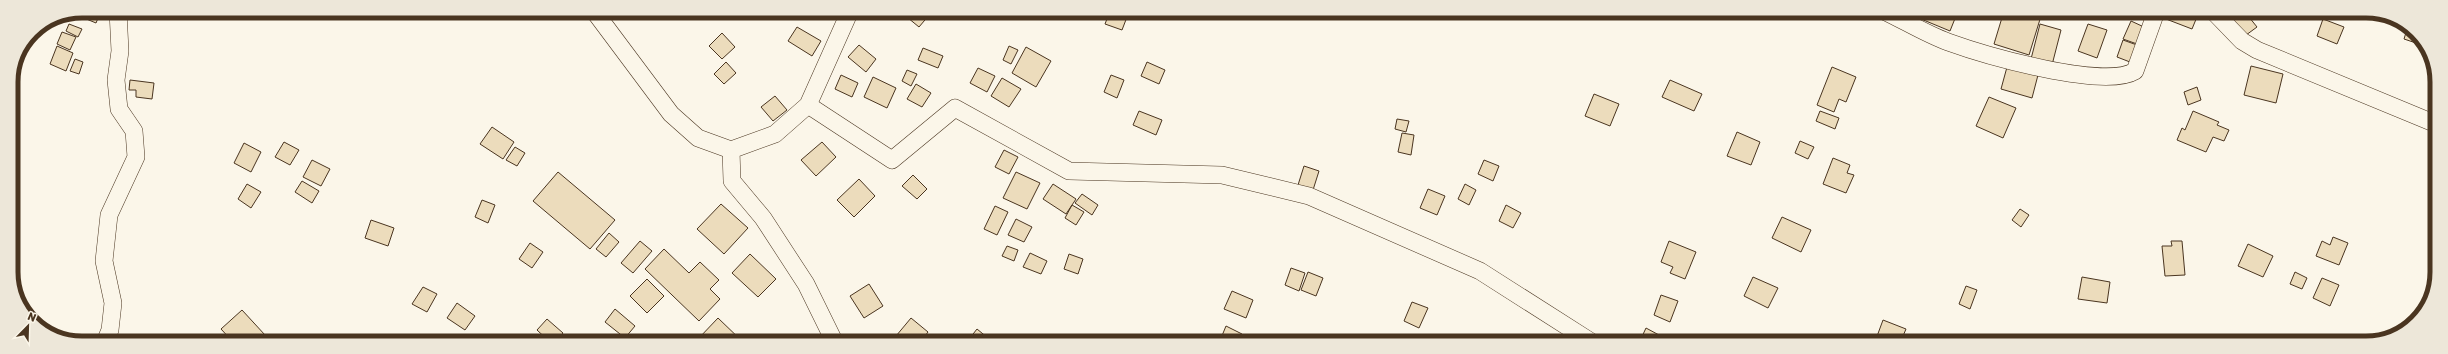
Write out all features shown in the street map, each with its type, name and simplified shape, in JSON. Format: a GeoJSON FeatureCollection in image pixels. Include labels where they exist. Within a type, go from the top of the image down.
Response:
{"type":"FeatureCollection","features":[{"type":"Feature","properties":{"kind":"street"},"geometry":{"type":"LineString","coordinates":[[107,336],[110,330],[113,303],[104,261],[109,215],[136,157],[134,131],[119,109],[116,80],[120,51],[118,18]]}},
{"type":"Feature","properties":{"kind":"street"},"geometry":{"type":"LineString","coordinates":[[599,18],[670,114],[698,138],[731,150],[775,134],[808,105],[847,18]]}},
{"type":"Feature","properties":{"kind":"street"},"geometry":{"type":"LineString","coordinates":[[1897,18],[1948,42],[2054,72],[2108,78],[2126,76],[2135,71],[2154,18]]}},
{"type":"Feature","properties":{"kind":"street"},"geometry":{"type":"LineString","coordinates":[[2220,18],[2242,41],[2257,50],[2430,122]]}},
{"type":"Feature","properties":{"kind":"street"},"geometry":{"type":"LineString","coordinates":[[808,105],[892,160],[955,108],[1069,171],[1222,175],[1309,196],[1480,271],[1582,336]]}},
{"type":"Feature","properties":{"kind":"street"},"geometry":{"type":"LineString","coordinates":[[731,150],[732,181],[763,218],[806,284],[832,336]]}},
{"type":"Feature","properties":{"kind":"building"},"geometry":{"type":"Polygon","coordinates":[[[84,18],[98,18],[96,23],[84,18]]]}},
{"type":"Feature","properties":{"kind":"building"},"geometry":{"type":"Polygon","coordinates":[[[908,18],[927,18],[919,27],[908,18]]]}},
{"type":"Feature","properties":{"kind":"building"},"geometry":{"type":"Polygon","coordinates":[[[1107,18],[1127,18],[1122,30],[1105,24],[1107,18]]]}},
{"type":"Feature","properties":{"kind":"building"},"geometry":{"type":"Polygon","coordinates":[[[1919,18],[1955,18],[1950,31],[1919,18]]]}},
{"type":"Feature","properties":{"kind":"building"},"geometry":{"type":"Polygon","coordinates":[[[2002,18],[2040,18],[2029,55],[1994,44],[2002,18]]]}},
{"type":"Feature","properties":{"kind":"building"},"geometry":{"type":"Polygon","coordinates":[[[2166,18],[2197,18],[2192,29],[2166,18]]]}},
{"type":"Feature","properties":{"kind":"building"},"geometry":{"type":"Polygon","coordinates":[[[2226,18],[2250,18],[2257,27],[2242,38],[2226,18]]]}},
{"type":"Feature","properties":{"kind":"building"},"geometry":{"type":"Polygon","coordinates":[[[2323,19],[2344,27],[2337,44],[2317,36],[2323,19]]]}},
{"type":"Feature","properties":{"kind":"building"},"geometry":{"type":"Polygon","coordinates":[[[2131,21],[2144,27],[2137,44],[2123,39],[2131,21]]]}},
{"type":"Feature","properties":{"kind":"building"},"geometry":{"type":"Polygon","coordinates":[[[69,24],[82,29],[78,37],[66,31],[69,24]]]}},
{"type":"Feature","properties":{"kind":"building"},"geometry":{"type":"Polygon","coordinates":[[[2040,24],[2061,30],[2052,65],[2031,59],[2040,24]]]}},
{"type":"Feature","properties":{"kind":"building"},"geometry":{"type":"Polygon","coordinates":[[[2088,24],[2107,30],[2097,58],[2078,51],[2088,24]]]}},
{"type":"Feature","properties":{"kind":"building"},"geometry":{"type":"Polygon","coordinates":[[[797,27],[821,41],[812,56],[788,41],[797,27]]]}},
{"type":"Feature","properties":{"kind":"building"},"geometry":{"type":"Polygon","coordinates":[[[62,32],[76,37],[70,50],[57,44],[62,32]]]}},
{"type":"Feature","properties":{"kind":"building"},"geometry":{"type":"Polygon","coordinates":[[[722,33],[735,47],[722,59],[709,46],[722,33]]]}},
{"type":"Feature","properties":{"kind":"building"},"geometry":{"type":"Polygon","coordinates":[[[2406,33],[2417,43],[2404,39],[2406,33]]]}},
{"type":"Feature","properties":{"kind":"building"},"geometry":{"type":"Polygon","coordinates":[[[2123,40],[2137,45],[2130,62],[2117,57],[2123,40]]]}},
{"type":"Feature","properties":{"kind":"building"},"geometry":{"type":"Polygon","coordinates":[[[859,45],[876,59],[866,72],[848,57],[859,45]]]}},
{"type":"Feature","properties":{"kind":"building"},"geometry":{"type":"Polygon","coordinates":[[[57,46],[73,53],[66,71],[50,64],[57,46]]]}},
{"type":"Feature","properties":{"kind":"building"},"geometry":{"type":"Polygon","coordinates":[[[1009,46],[1018,50],[1011,64],[1003,60],[1009,46]]]}},
{"type":"Feature","properties":{"kind":"building"},"geometry":{"type":"Polygon","coordinates":[[[1026,47],[1051,61],[1036,87],[1012,73],[1026,47]]]}},
{"type":"Feature","properties":{"kind":"building"},"geometry":{"type":"Polygon","coordinates":[[[923,48],[943,56],[938,68],[918,60],[923,48]]]}},
{"type":"Feature","properties":{"kind":"building"},"geometry":{"type":"Polygon","coordinates":[[[75,59],[83,62],[79,74],[70,71],[75,59]]]}},
{"type":"Feature","properties":{"kind":"building"},"geometry":{"type":"Polygon","coordinates":[[[726,62],[736,73],[724,84],[714,74],[726,62]]]}},
{"type":"Feature","properties":{"kind":"building"},"geometry":{"type":"Polygon","coordinates":[[[1147,62],[1165,70],[1159,84],[1141,76],[1147,62]]]}},
{"type":"Feature","properties":{"kind":"building"},"geometry":{"type":"Polygon","coordinates":[[[2251,66],[2283,74],[2276,103],[2244,95],[2251,66]]]}},
{"type":"Feature","properties":{"kind":"building"},"geometry":{"type":"Polygon","coordinates":[[[1832,67],[1856,77],[1846,102],[1839,99],[1834,112],[1817,105],[1832,67]]]}},
{"type":"Feature","properties":{"kind":"building"},"geometry":{"type":"Polygon","coordinates":[[[2007,67],[2038,75],[2032,98],[2001,89],[2007,67]]]}},
{"type":"Feature","properties":{"kind":"building"},"geometry":{"type":"Polygon","coordinates":[[[978,68],[995,76],[987,92],[970,83],[978,68]]]}},
{"type":"Feature","properties":{"kind":"building"},"geometry":{"type":"Polygon","coordinates":[[[907,70],[917,74],[911,86],[902,81],[907,70]]]}},
{"type":"Feature","properties":{"kind":"building"},"geometry":{"type":"Polygon","coordinates":[[[841,75],[858,83],[852,97],[835,89],[841,75]]]}},
{"type":"Feature","properties":{"kind":"building"},"geometry":{"type":"Polygon","coordinates":[[[1111,75],[1124,80],[1117,98],[1104,92],[1111,75]]]}},
{"type":"Feature","properties":{"kind":"building"},"geometry":{"type":"Polygon","coordinates":[[[873,77],[896,88],[887,108],[864,97],[873,77]]]}},
{"type":"Feature","properties":{"kind":"building"},"geometry":{"type":"Polygon","coordinates":[[[1002,78],[1021,89],[1009,107],[991,96],[1002,78]]]}},
{"type":"Feature","properties":{"kind":"building"},"geometry":{"type":"Polygon","coordinates":[[[130,80],[154,83],[152,99],[136,97],[136,90],[129,90],[130,80]]]}},
{"type":"Feature","properties":{"kind":"building"},"geometry":{"type":"Polygon","coordinates":[[[1670,80],[1702,94],[1694,111],[1662,97],[1670,80]]]}},
{"type":"Feature","properties":{"kind":"building"},"geometry":{"type":"Polygon","coordinates":[[[916,84],[931,93],[922,107],[907,99],[916,84]]]}},
{"type":"Feature","properties":{"kind":"building"},"geometry":{"type":"Polygon","coordinates":[[[2197,87],[2201,100],[2188,105],[2184,92],[2197,87]]]}},
{"type":"Feature","properties":{"kind":"building"},"geometry":{"type":"Polygon","coordinates":[[[1594,94],[1619,104],[1610,126],[1585,116],[1594,94]]]}},
{"type":"Feature","properties":{"kind":"building"},"geometry":{"type":"Polygon","coordinates":[[[775,96],[787,110],[773,121],[761,107],[775,96]]]}},
{"type":"Feature","properties":{"kind":"building"},"geometry":{"type":"Polygon","coordinates":[[[1989,97],[2016,108],[2003,138],[1976,126],[1989,97]]]}},
{"type":"Feature","properties":{"kind":"building"},"geometry":{"type":"Polygon","coordinates":[[[1139,111],[1162,120],[1156,135],[1133,125],[1139,111]]]}},
{"type":"Feature","properties":{"kind":"building"},"geometry":{"type":"Polygon","coordinates":[[[1820,111],[1839,118],[1835,129],[1816,121],[1820,111]]]}},
{"type":"Feature","properties":{"kind":"building"},"geometry":{"type":"Polygon","coordinates":[[[2193,111],[2219,122],[2217,125],[2229,130],[2224,141],[2213,137],[2206,152],[2177,140],[2182,128],[2185,130],[2193,111]]]}},
{"type":"Feature","properties":{"kind":"building"},"geometry":{"type":"Polygon","coordinates":[[[1397,119],[1409,121],[1406,132],[1395,129],[1397,119]]]}},
{"type":"Feature","properties":{"kind":"building"},"geometry":{"type":"Polygon","coordinates":[[[492,127],[514,142],[503,159],[480,144],[492,127]]]}},
{"type":"Feature","properties":{"kind":"building"},"geometry":{"type":"Polygon","coordinates":[[[1737,132],[1760,142],[1751,165],[1727,156],[1737,132]]]}},
{"type":"Feature","properties":{"kind":"building"},"geometry":{"type":"Polygon","coordinates":[[[1402,133],[1414,135],[1411,155],[1398,152],[1402,133]]]}},
{"type":"Feature","properties":{"kind":"building"},"geometry":{"type":"Polygon","coordinates":[[[1800,141],[1814,147],[1808,159],[1795,153],[1800,141]]]}},
{"type":"Feature","properties":{"kind":"building"},"geometry":{"type":"Polygon","coordinates":[[[284,142],[299,150],[290,165],[275,157],[284,142]]]}},
{"type":"Feature","properties":{"kind":"building"},"geometry":{"type":"Polygon","coordinates":[[[822,142],[836,157],[816,176],[801,160],[822,142]]]}},
{"type":"Feature","properties":{"kind":"building"},"geometry":{"type":"Polygon","coordinates":[[[244,143],[261,152],[251,172],[234,163],[244,143]]]}},
{"type":"Feature","properties":{"kind":"building"},"geometry":{"type":"Polygon","coordinates":[[[515,147],[525,153],[517,166],[506,160],[515,147]]]}},
{"type":"Feature","properties":{"kind":"building"},"geometry":{"type":"Polygon","coordinates":[[[1004,150],[1018,157],[1009,174],[995,167],[1004,150]]]}},
{"type":"Feature","properties":{"kind":"building"},"geometry":{"type":"Polygon","coordinates":[[[1833,158],[1850,165],[1847,173],[1854,175],[1846,193],[1823,184],[1833,158]]]}},
{"type":"Feature","properties":{"kind":"building"},"geometry":{"type":"Polygon","coordinates":[[[312,160],[330,169],[321,186],[303,177],[312,160]]]}},
{"type":"Feature","properties":{"kind":"building"},"geometry":{"type":"Polygon","coordinates":[[[1484,160],[1499,166],[1493,181],[1478,174],[1484,160]]]}},
{"type":"Feature","properties":{"kind":"building"},"geometry":{"type":"Polygon","coordinates":[[[1304,166],[1319,171],[1313,190],[1298,185],[1304,166]]]}},
{"type":"Feature","properties":{"kind":"building"},"geometry":{"type":"Polygon","coordinates":[[[558,172],[615,220],[590,249],[533,201],[558,172]]]}},
{"type":"Feature","properties":{"kind":"building"},"geometry":{"type":"Polygon","coordinates":[[[1016,172],[1040,183],[1027,209],[1003,198],[1016,172]]]}},
{"type":"Feature","properties":{"kind":"building"},"geometry":{"type":"Polygon","coordinates":[[[913,175],[927,189],[917,199],[902,186],[913,175]]]}},
{"type":"Feature","properties":{"kind":"building"},"geometry":{"type":"Polygon","coordinates":[[[859,179],[875,196],[854,217],[837,200],[859,179]]]}},
{"type":"Feature","properties":{"kind":"building"},"geometry":{"type":"Polygon","coordinates":[[[302,181],[319,191],[312,203],[295,192],[302,181]]]}},
{"type":"Feature","properties":{"kind":"building"},"geometry":{"type":"Polygon","coordinates":[[[247,184],[261,192],[251,208],[238,199],[247,184]]]}},
{"type":"Feature","properties":{"kind":"building"},"geometry":{"type":"Polygon","coordinates":[[[1053,184],[1076,199],[1066,214],[1043,199],[1053,184]]]}},
{"type":"Feature","properties":{"kind":"building"},"geometry":{"type":"Polygon","coordinates":[[[1465,184],[1476,190],[1469,205],[1458,199],[1465,184]]]}},
{"type":"Feature","properties":{"kind":"building"},"geometry":{"type":"Polygon","coordinates":[[[1428,189],[1445,196],[1437,215],[1420,208],[1428,189]]]}},
{"type":"Feature","properties":{"kind":"building"},"geometry":{"type":"Polygon","coordinates":[[[1082,194],[1098,205],[1092,215],[1075,203],[1082,194]]]}},
{"type":"Feature","properties":{"kind":"building"},"geometry":{"type":"Polygon","coordinates":[[[482,200],[495,205],[488,223],[475,217],[482,200]]]}},
{"type":"Feature","properties":{"kind":"building"},"geometry":{"type":"Polygon","coordinates":[[[721,204],[748,228],[724,254],[697,229],[721,204]]]}},
{"type":"Feature","properties":{"kind":"building"},"geometry":{"type":"Polygon","coordinates":[[[1072,205],[1084,212],[1076,225],[1065,218],[1072,205]]]}},
{"type":"Feature","properties":{"kind":"building"},"geometry":{"type":"Polygon","coordinates":[[[1506,205],[1521,213],[1513,228],[1499,221],[1506,205]]]}},
{"type":"Feature","properties":{"kind":"building"},"geometry":{"type":"Polygon","coordinates":[[[995,206],[1008,212],[997,235],[984,229],[995,206]]]}},
{"type":"Feature","properties":{"kind":"building"},"geometry":{"type":"Polygon","coordinates":[[[2020,209],[2029,215],[2021,227],[2012,220],[2020,209]]]}},
{"type":"Feature","properties":{"kind":"building"},"geometry":{"type":"Polygon","coordinates":[[[1782,217],[1811,230],[1801,252],[1772,238],[1782,217]]]}},
{"type":"Feature","properties":{"kind":"building"},"geometry":{"type":"Polygon","coordinates":[[[1016,219],[1032,227],[1024,242],[1008,235],[1016,219]]]}},
{"type":"Feature","properties":{"kind":"building"},"geometry":{"type":"Polygon","coordinates":[[[371,220],[394,228],[388,246],[365,238],[371,220]]]}},
{"type":"Feature","properties":{"kind":"building"},"geometry":{"type":"Polygon","coordinates":[[[609,233],[619,242],[606,257],[596,249],[609,233]]]}},
{"type":"Feature","properties":{"kind":"building"},"geometry":{"type":"Polygon","coordinates":[[[2333,237],[2348,243],[2339,265],[2316,256],[2322,241],[2330,245],[2333,237]]]}},
{"type":"Feature","properties":{"kind":"building"},"geometry":{"type":"Polygon","coordinates":[[[640,241],[652,251],[633,273],[621,263],[640,241]]]}},
{"type":"Feature","properties":{"kind":"building"},"geometry":{"type":"Polygon","coordinates":[[[1669,241],[1696,252],[1685,279],[1670,273],[1673,267],[1661,262],[1669,241]]]}},
{"type":"Feature","properties":{"kind":"building"},"geometry":{"type":"Polygon","coordinates":[[[2171,241],[2182,241],[2185,275],[2165,276],[2162,246],[2172,246],[2171,241]]]}},
{"type":"Feature","properties":{"kind":"building"},"geometry":{"type":"Polygon","coordinates":[[[530,243],[543,252],[532,268],[519,259],[530,243]]]}},
{"type":"Feature","properties":{"kind":"building"},"geometry":{"type":"Polygon","coordinates":[[[2248,244],[2273,256],[2263,277],[2238,266],[2248,244]]]}},
{"type":"Feature","properties":{"kind":"building"},"geometry":{"type":"Polygon","coordinates":[[[1007,246],[1018,250],[1014,261],[1002,256],[1007,246]]]}},
{"type":"Feature","properties":{"kind":"building"},"geometry":{"type":"Polygon","coordinates":[[[664,249],[689,273],[700,262],[719,280],[710,289],[720,299],[699,321],[645,269],[664,249]]]}},
{"type":"Feature","properties":{"kind":"building"},"geometry":{"type":"Polygon","coordinates":[[[1030,253],[1047,261],[1041,274],[1023,267],[1030,253]]]}},
{"type":"Feature","properties":{"kind":"building"},"geometry":{"type":"Polygon","coordinates":[[[750,254],[776,279],[758,297],[732,273],[750,254]]]}},
{"type":"Feature","properties":{"kind":"building"},"geometry":{"type":"Polygon","coordinates":[[[1069,254],[1083,259],[1078,274],[1064,269],[1069,254]]]}},
{"type":"Feature","properties":{"kind":"building"},"geometry":{"type":"Polygon","coordinates":[[[1291,268],[1305,273],[1299,291],[1285,285],[1291,268]]]}},
{"type":"Feature","properties":{"kind":"building"},"geometry":{"type":"Polygon","coordinates":[[[1308,272],[1323,278],[1316,296],[1301,290],[1308,272]]]}},
{"type":"Feature","properties":{"kind":"building"},"geometry":{"type":"Polygon","coordinates":[[[2295,272],[2307,278],[2302,289],[2290,284],[2295,272]]]}},
{"type":"Feature","properties":{"kind":"building"},"geometry":{"type":"Polygon","coordinates":[[[1753,277],[1778,288],[1768,308],[1744,296],[1753,277]]]}},
{"type":"Feature","properties":{"kind":"building"},"geometry":{"type":"Polygon","coordinates":[[[2082,277],[2110,282],[2107,303],[2078,299],[2082,277]]]}},
{"type":"Feature","properties":{"kind":"building"},"geometry":{"type":"Polygon","coordinates":[[[2322,278],[2339,285],[2330,306],[2313,298],[2322,278]]]}},
{"type":"Feature","properties":{"kind":"building"},"geometry":{"type":"Polygon","coordinates":[[[647,279],[664,296],[647,313],[630,296],[647,279]]]}},
{"type":"Feature","properties":{"kind":"building"},"geometry":{"type":"Polygon","coordinates":[[[869,284],[883,306],[864,318],[850,296],[869,284]]]}},
{"type":"Feature","properties":{"kind":"building"},"geometry":{"type":"Polygon","coordinates":[[[1966,286],[1977,290],[1970,309],[1959,304],[1966,286]]]}},
{"type":"Feature","properties":{"kind":"building"},"geometry":{"type":"Polygon","coordinates":[[[423,287],[437,294],[427,312],[412,304],[423,287]]]}},
{"type":"Feature","properties":{"kind":"building"},"geometry":{"type":"Polygon","coordinates":[[[1232,291],[1253,300],[1246,318],[1224,309],[1232,291]]]}},
{"type":"Feature","properties":{"kind":"building"},"geometry":{"type":"Polygon","coordinates":[[[1661,295],[1678,301],[1670,322],[1654,315],[1661,295]]]}},
{"type":"Feature","properties":{"kind":"building"},"geometry":{"type":"Polygon","coordinates":[[[1412,302],[1428,308],[1419,328],[1404,321],[1412,302]]]}},
{"type":"Feature","properties":{"kind":"building"},"geometry":{"type":"Polygon","coordinates":[[[457,303],[475,316],[465,330],[447,318],[457,303]]]}},
{"type":"Feature","properties":{"kind":"building"},"geometry":{"type":"Polygon","coordinates":[[[615,309],[635,326],[627,336],[622,336],[605,322],[615,309]]]}},
{"type":"Feature","properties":{"kind":"building"},"geometry":{"type":"Polygon","coordinates":[[[242,310],[265,335],[227,336],[221,329],[242,310]]]}},
{"type":"Feature","properties":{"kind":"building"},"geometry":{"type":"Polygon","coordinates":[[[718,318],[737,336],[701,336],[718,318]]]}},
{"type":"Feature","properties":{"kind":"building"},"geometry":{"type":"Polygon","coordinates":[[[911,318],[928,332],[925,336],[896,336],[911,318]]]}},
{"type":"Feature","properties":{"kind":"building"},"geometry":{"type":"Polygon","coordinates":[[[547,319],[563,333],[561,336],[543,336],[537,330],[547,319]]]}},
{"type":"Feature","properties":{"kind":"building"},"geometry":{"type":"Polygon","coordinates":[[[1883,320],[1906,329],[1903,336],[1877,336],[1883,320]]]}},
{"type":"Feature","properties":{"kind":"building"},"geometry":{"type":"Polygon","coordinates":[[[1226,326],[1242,334],[1241,336],[1222,336],[1226,326]]]}},
{"type":"Feature","properties":{"kind":"building"},"geometry":{"type":"Polygon","coordinates":[[[1646,328],[1659,335],[1658,336],[1642,336],[1646,328]]]}},
{"type":"Feature","properties":{"kind":"building"},"geometry":{"type":"Polygon","coordinates":[[[977,329],[986,336],[972,336],[977,329]]]}}]}
